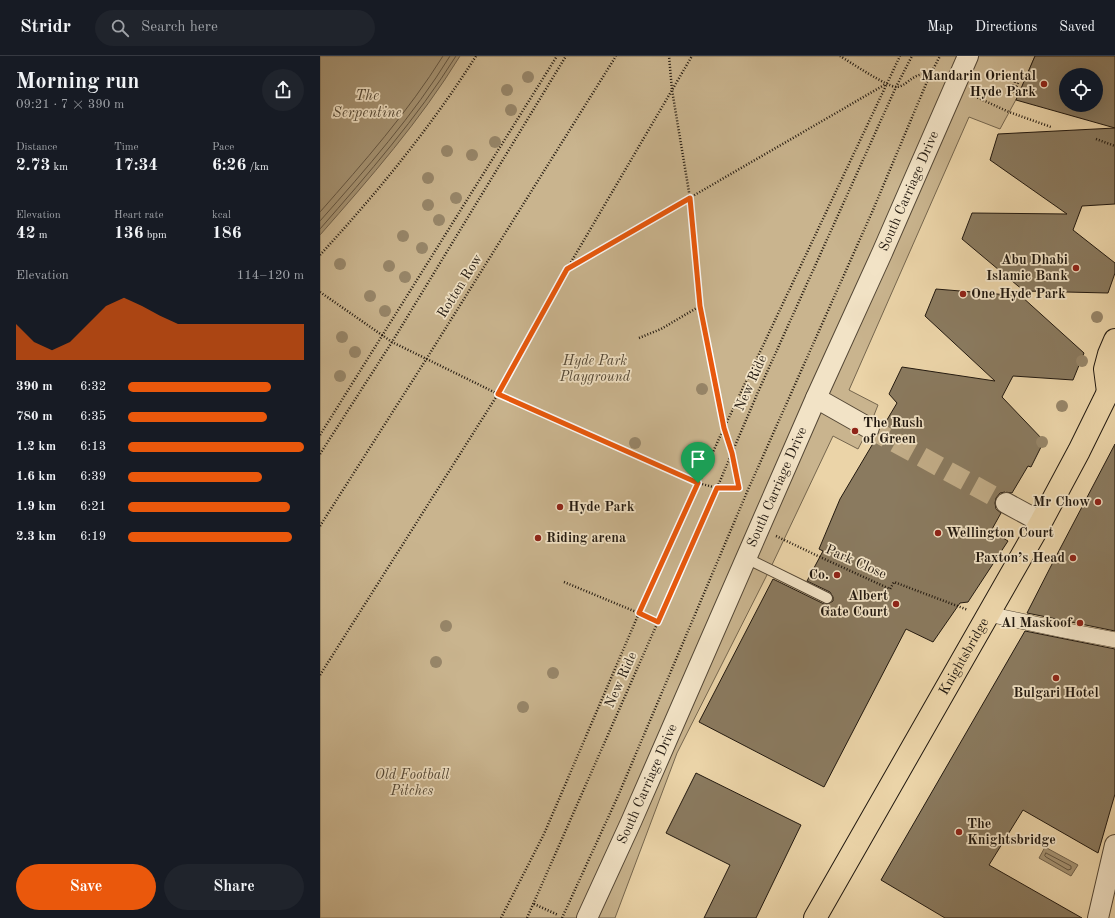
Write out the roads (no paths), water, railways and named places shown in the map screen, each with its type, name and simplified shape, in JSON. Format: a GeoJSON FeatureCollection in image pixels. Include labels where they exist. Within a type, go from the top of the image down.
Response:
{"type":"FeatureCollection","features":[{"type":"Feature","properties":{"kind":"main road","name":"Knightsbridge"},"geometry":{"type":"LineString","coordinates":[[815,918],[1041,522],[1111,390],[1105,369],[1115,340]]}},
{"type":"Feature","properties":{"kind":"street","name":"South Carriage Drive"},"geometry":{"type":"LineString","coordinates":[[588,918],[968,56]]}},
{"type":"Feature","properties":{"kind":"street"},"geometry":{"type":"LineString","coordinates":[[816,398],[870,428]]}},
{"type":"Feature","properties":{"kind":"street"},"geometry":{"type":"LineString","coordinates":[[1006,503],[1041,522]]}},
{"type":"Feature","properties":{"kind":"street"},"geometry":{"type":"LineString","coordinates":[[988,614],[1115,640]]}},
{"type":"Feature","properties":{"kind":"street"},"geometry":{"type":"LineString","coordinates":[[1098,918],[1115,845]]}},
{"type":"Feature","properties":{"kind":"lane"},"geometry":{"type":"LineString","coordinates":[[746,558],[827,598]]}},
{"type":"Feature","properties":{"kind":"water","name":"The Serpentine"},"geometry":{"type":"Polygon","coordinates":[[[320,56],[460,56],[445,80],[394,148],[320,235],[320,56]]]}},
{"type":"Feature","properties":{"kind":"water"},"geometry":{"type":"Polygon","coordinates":[[[1045,847],[1078,865],[1071,876],[1039,858],[1045,847]]]}},
{"type":"Feature","properties":{"kind":"tunnel"},"geometry":{"type":"LineString","coordinates":[[869,428],[1006,503]]}},
{"type":"Feature","properties":{"kind":"place","name":"Mandarin Oriental Hyde Park"},"geometry":{"type":"Point","coordinates":[1044,84]}},
{"type":"Feature","properties":{"kind":"place","name":"Abu Dhabi Islamic Bank"},"geometry":{"type":"Point","coordinates":[1076,268]}},
{"type":"Feature","properties":{"kind":"place","name":"One Hyde Park"},"geometry":{"type":"Point","coordinates":[963,294]}},
{"type":"Feature","properties":{"kind":"place","name":"The Rush of Green"},"geometry":{"type":"Point","coordinates":[855,431]}},
{"type":"Feature","properties":{"kind":"place","name":"Mr Chow"},"geometry":{"type":"Point","coordinates":[1098,502]}},
{"type":"Feature","properties":{"kind":"place","name":"Hyde Park"},"geometry":{"type":"Point","coordinates":[560,507]}},
{"type":"Feature","properties":{"kind":"place","name":"Wellington Court"},"geometry":{"type":"Point","coordinates":[938,533]}},
{"type":"Feature","properties":{"kind":"place","name":"Riding arena"},"geometry":{"type":"Point","coordinates":[538,538]}},
{"type":"Feature","properties":{"kind":"place","name":"Paxton’s Head"},"geometry":{"type":"Point","coordinates":[1073,558]}},
{"type":"Feature","properties":{"kind":"place","name":"Co."},"geometry":{"type":"Point","coordinates":[837,575]}},
{"type":"Feature","properties":{"kind":"place","name":"Albert Gate Court"},"geometry":{"type":"Point","coordinates":[896,604]}},
{"type":"Feature","properties":{"kind":"place","name":"Al Maskoof"},"geometry":{"type":"Point","coordinates":[1080,623]}},
{"type":"Feature","properties":{"kind":"place","name":"Bulgari Hotel"},"geometry":{"type":"Point","coordinates":[1056,678]}},
{"type":"Feature","properties":{"kind":"place","name":"The Knightsbridge"},"geometry":{"type":"Point","coordinates":[959,832]}},
{"type":"Feature","properties":{"kind":"park label","name":"Hyde Park Playground"},"geometry":{"type":"Point","coordinates":[595,370]}},
{"type":"Feature","properties":{"kind":"park label","name":"Old Football Pitches"},"geometry":{"type":"Point","coordinates":[412,784]}}]}
